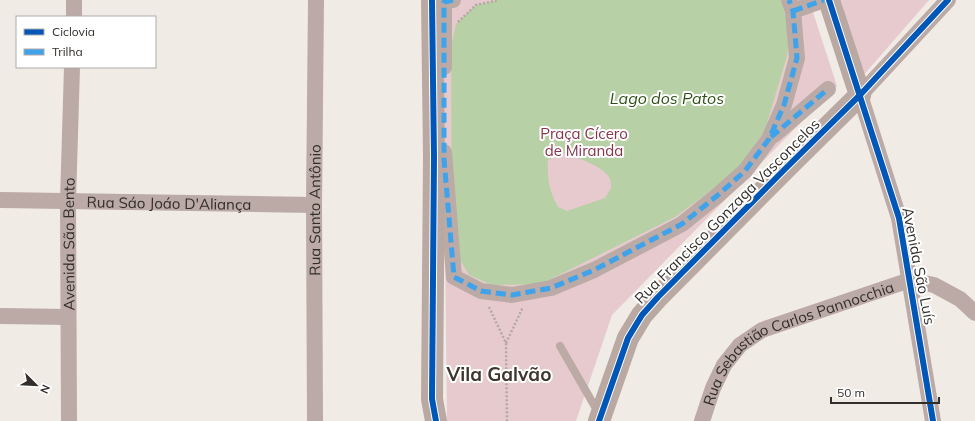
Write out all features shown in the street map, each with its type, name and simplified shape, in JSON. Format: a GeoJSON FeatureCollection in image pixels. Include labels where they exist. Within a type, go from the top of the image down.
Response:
{"type":"FeatureCollection","features":[{"type":"Feature","properties":{"kind":"street"},"geometry":{"type":"LineString","coordinates":[[74,0],[74,16]]}},
{"type":"Feature","properties":{"kind":"street","name":"Rua Santo Antônio"},"geometry":{"type":"LineString","coordinates":[[315,421],[314,205],[316,0]]}},
{"type":"Feature","properties":{"kind":"street"},"geometry":{"type":"LineString","coordinates":[[432,0],[434,157],[432,399],[436,421]]}},
{"type":"Feature","properties":{"kind":"street"},"geometry":{"type":"LineString","coordinates":[[453,0],[444,2],[444,159],[454,277],[481,291],[512,295],[551,288],[594,270],[682,224],[745,171],[769,139],[828,89]]}},
{"type":"Feature","properties":{"kind":"street"},"geometry":{"type":"LineString","coordinates":[[769,139],[784,105],[797,58],[791,6],[824,0]]}},
{"type":"Feature","properties":{"kind":"street"},"geometry":{"type":"LineString","coordinates":[[829,0],[860,95],[948,0]]}},
{"type":"Feature","properties":{"kind":"street","name":"Avenida São Bento"},"geometry":{"type":"LineString","coordinates":[[69,421],[68,201],[72,68]]}},
{"type":"Feature","properties":{"kind":"street","name":"Avenida São Luís"},"geometry":{"type":"LineString","coordinates":[[860,95],[899,218],[933,421]]}},
{"type":"Feature","properties":{"kind":"street","name":"Rua Francisco Gonzaga Vasconcelos"},"geometry":{"type":"LineString","coordinates":[[600,418],[628,338],[642,315],[658,296],[860,95]]}},
{"type":"Feature","properties":{"kind":"street","name":"Rua Sáo Joáo D'Aliança"},"geometry":{"type":"LineString","coordinates":[[0,200],[314,205]]}},
{"type":"Feature","properties":{"kind":"street"},"geometry":{"type":"LineString","coordinates":[[910,280],[934,285],[960,299],[975,313]]}},
{"type":"Feature","properties":{"kind":"street","name":"Rua Sebastião Carlos Pannocchia"},"geometry":{"type":"LineString","coordinates":[[702,421],[713,388],[724,364],[740,345],[762,330],[910,280]]}},
{"type":"Feature","properties":{"kind":"street"},"geometry":{"type":"LineString","coordinates":[[0,316],[68,317]]}},
{"type":"Feature","properties":{"kind":"lane"},"geometry":{"type":"LineString","coordinates":[[560,346],[600,418]]}},
{"type":"Feature","properties":{"kind":"path"},"geometry":{"type":"LineString","coordinates":[[456,24],[476,5],[499,0]]}},
{"type":"Feature","properties":{"kind":"path"},"geometry":{"type":"LineString","coordinates":[[481,291],[506,343],[507,421]]}},
{"type":"Feature","properties":{"kind":"path"},"geometry":{"type":"LineString","coordinates":[[506,343],[530,292]]}},
{"type":"Feature","properties":{"kind":"green space","name":"Lago dos Patos"},"geometry":{"type":"Polygon","coordinates":[[[443,0],[809,0],[837,86],[612,315],[576,421],[447,421],[443,0]]]}},
{"type":"Feature","properties":{"kind":"green space"},"geometry":{"type":"Polygon","coordinates":[[[841,0],[929,0],[862,77],[841,0]]]}},
{"type":"Feature","properties":{"kind":"water","name":"Lago dos Patos"},"geometry":{"type":"Polygon","coordinates":[[[499,0],[781,0],[790,31],[787,56],[765,130],[736,172],[675,217],[541,284],[492,285],[469,275],[452,246],[451,47],[456,24],[476,5],[499,0]],[[563,153],[548,160],[549,184],[552,195],[558,207],[567,211],[605,198],[611,188],[610,179],[607,174],[596,166],[563,153]]]}},
{"type":"Feature","properties":{"kind":"marked path"},"geometry":{"type":"LineString","coordinates":[[453,0],[444,2],[444,159],[454,277],[481,291],[512,295],[551,288],[594,270],[682,224],[745,171],[769,139],[784,105],[797,58],[793,11],[789,0]]}},
{"type":"Feature","properties":{"kind":"marked path"},"geometry":{"type":"LineString","coordinates":[[793,11],[824,0]]}},
{"type":"Feature","properties":{"kind":"marked path"},"geometry":{"type":"LineString","coordinates":[[771,137],[828,89]]}},
{"type":"Feature","properties":{"kind":"cycle path"},"geometry":{"type":"LineString","coordinates":[[432,0],[434,157],[432,399],[436,421]]}},
{"type":"Feature","properties":{"kind":"cycle path"},"geometry":{"type":"LineString","coordinates":[[829,0],[899,218],[933,421]]}},
{"type":"Feature","properties":{"kind":"cycle path"},"geometry":{"type":"LineString","coordinates":[[599,421],[628,338],[642,315],[658,297],[860,95],[948,0]]}},
{"type":"Feature","properties":{"kind":"district","name":"Vila Galvão"},"geometry":{"type":"Point","coordinates":[499,374]}},
{"type":"Feature","properties":{"kind":"park label","name":"Praça Cícero de Miranda"},"geometry":{"type":"Point","coordinates":[584,142]}}]}
